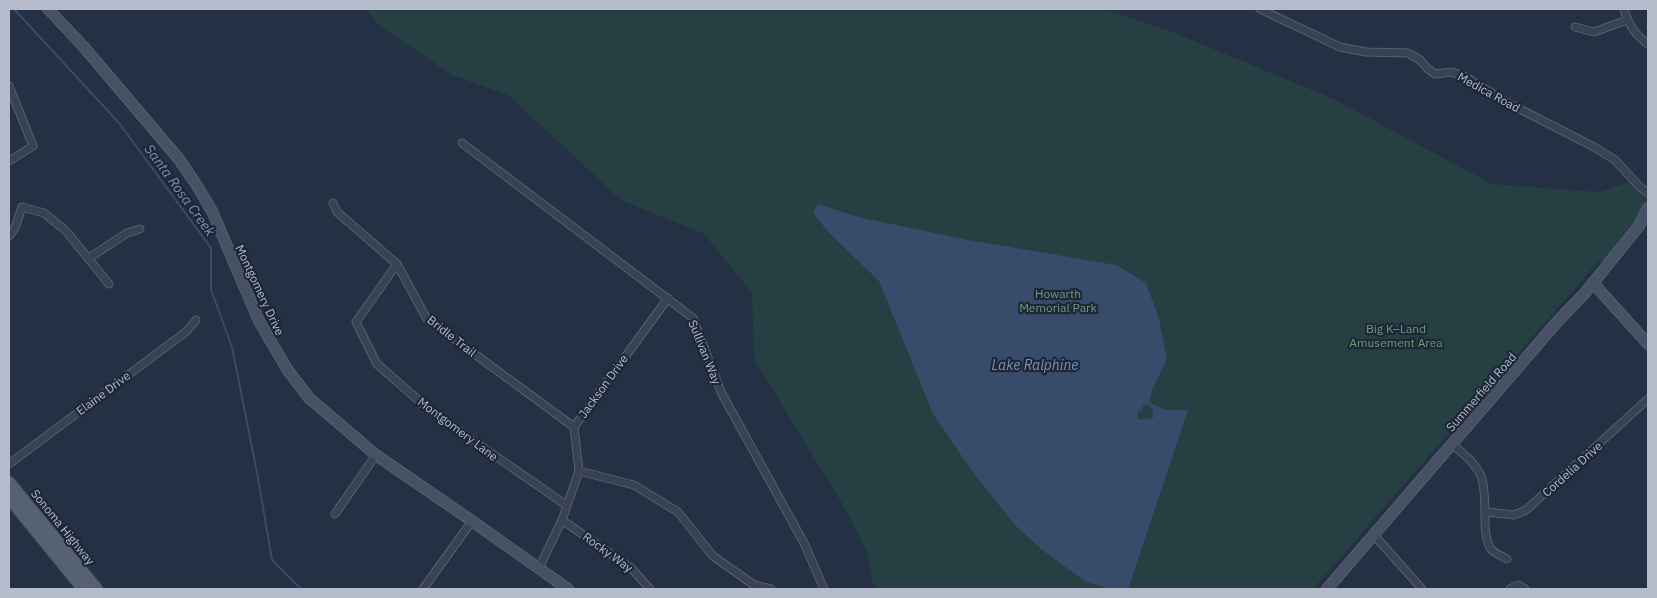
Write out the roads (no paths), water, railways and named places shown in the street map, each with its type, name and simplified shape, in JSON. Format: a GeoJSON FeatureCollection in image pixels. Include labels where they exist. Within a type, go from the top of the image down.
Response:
{"type":"FeatureCollection","features":[{"type":"Feature","properties":{"kind":"main road","name":"Sonoma Highway"},"geometry":{"type":"LineString","coordinates":[[9,482],[96,589]]}},
{"type":"Feature","properties":{"kind":"main road","name":"Sonoma Highway"},"geometry":{"type":"LineString","coordinates":[[9,498],[83,589]]}},
{"type":"Feature","properties":{"kind":"street","name":"Montgomery Drive"},"geometry":{"type":"LineString","coordinates":[[48,9],[83,46],[178,158],[196,184],[212,211],[258,321],[287,369],[314,403],[376,455],[568,589]]}},
{"type":"Feature","properties":{"kind":"street","name":"Medica Road"},"geometry":{"type":"LineString","coordinates":[[1260,9],[1340,47],[1366,52],[1408,54],[1420,60],[1435,74],[1452,72],[1466,77],[1510,104],[1594,147],[1614,160],[1648,193]]}},
{"type":"Feature","properties":{"kind":"street"},"geometry":{"type":"LineString","coordinates":[[1624,9],[1627,20],[1639,37],[1648,44]]}},
{"type":"Feature","properties":{"kind":"street"},"geometry":{"type":"LineString","coordinates":[[1575,27],[1594,32],[1627,20]]}},
{"type":"Feature","properties":{"kind":"street"},"geometry":{"type":"LineString","coordinates":[[9,86],[33,146],[9,161]]}},
{"type":"Feature","properties":{"kind":"street","name":"Sullivan Way"},"geometry":{"type":"LineString","coordinates":[[462,143],[693,318],[720,392],[804,543],[824,589]]}},
{"type":"Feature","properties":{"kind":"street","name":"Bridle Trail"},"geometry":{"type":"LineString","coordinates":[[333,203],[337,212],[397,264],[427,319],[574,427]]}},
{"type":"Feature","properties":{"kind":"street"},"geometry":{"type":"LineString","coordinates":[[9,236],[15,228],[22,207],[44,213],[66,231],[109,284]]}},
{"type":"Feature","properties":{"kind":"street","name":"Summerfield Road"},"geometry":{"type":"LineString","coordinates":[[1327,589],[1592,283],[1639,226],[1648,208]]}},
{"type":"Feature","properties":{"kind":"street"},"geometry":{"type":"LineString","coordinates":[[89,258],[127,233],[140,229]]}},
{"type":"Feature","properties":{"kind":"street","name":"Montgomery Lane"},"geometry":{"type":"LineString","coordinates":[[397,264],[356,322],[378,364],[432,412],[566,505]]}},
{"type":"Feature","properties":{"kind":"street"},"geometry":{"type":"LineString","coordinates":[[1592,283],[1648,344]]}},
{"type":"Feature","properties":{"kind":"street","name":"Jackson Drive"},"geometry":{"type":"LineString","coordinates":[[539,568],[562,520],[579,471],[574,427],[668,298]]}},
{"type":"Feature","properties":{"kind":"street","name":"Elaine Drive"},"geometry":{"type":"LineString","coordinates":[[9,464],[186,331],[196,320]]}},
{"type":"Feature","properties":{"kind":"street","name":"Cordelia Drive"},"geometry":{"type":"LineString","coordinates":[[1486,512],[1514,515],[1526,510],[1648,400]]}},
{"type":"Feature","properties":{"kind":"street"},"geometry":{"type":"LineString","coordinates":[[1452,444],[1468,458],[1480,474],[1485,493],[1487,540],[1492,551],[1507,559]]}},
{"type":"Feature","properties":{"kind":"street"},"geometry":{"type":"LineString","coordinates":[[335,514],[376,455]]}},
{"type":"Feature","properties":{"kind":"street"},"geometry":{"type":"LineString","coordinates":[[579,471],[634,485],[678,512],[713,556],[754,585],[771,589]]}},
{"type":"Feature","properties":{"kind":"street","name":"Rocky Way"},"geometry":{"type":"LineString","coordinates":[[562,520],[631,568],[650,589]]}},
{"type":"Feature","properties":{"kind":"street"},"geometry":{"type":"LineString","coordinates":[[423,589],[472,521]]}},
{"type":"Feature","properties":{"kind":"street"},"geometry":{"type":"LineString","coordinates":[[1374,536],[1422,589]]}},
{"type":"Feature","properties":{"kind":"street"},"geometry":{"type":"LineString","coordinates":[[1510,589],[1518,585],[1524,588]]}},
{"type":"Feature","properties":{"kind":"water","name":"Lake Ralphine"},"geometry":{"type":"Polygon","coordinates":[[[818,204],[858,217],[968,240],[1116,265],[1146,283],[1159,319],[1167,359],[1152,390],[1149,402],[1165,410],[1188,410],[1128,589],[1111,589],[1086,582],[1041,549],[1015,525],[974,474],[933,414],[879,281],[829,233],[813,213],[818,204]],[[1148,404],[1143,406],[1142,410],[1138,412],[1137,417],[1140,420],[1153,418],[1153,410],[1148,404]]]}},
{"type":"Feature","properties":{"kind":"waterway","name":"Santa Rosa Creek"},"geometry":{"type":"LineString","coordinates":[[14,9],[119,123],[211,248],[211,290],[232,347],[272,560],[301,589]]}},
{"type":"Feature","properties":{"kind":"park label","name":"Howarth Memorial Park"},"geometry":{"type":"Point","coordinates":[1058,300]}},
{"type":"Feature","properties":{"kind":"park label","name":"Big K–Land Amusement Area"},"geometry":{"type":"Point","coordinates":[1396,335]}}]}
